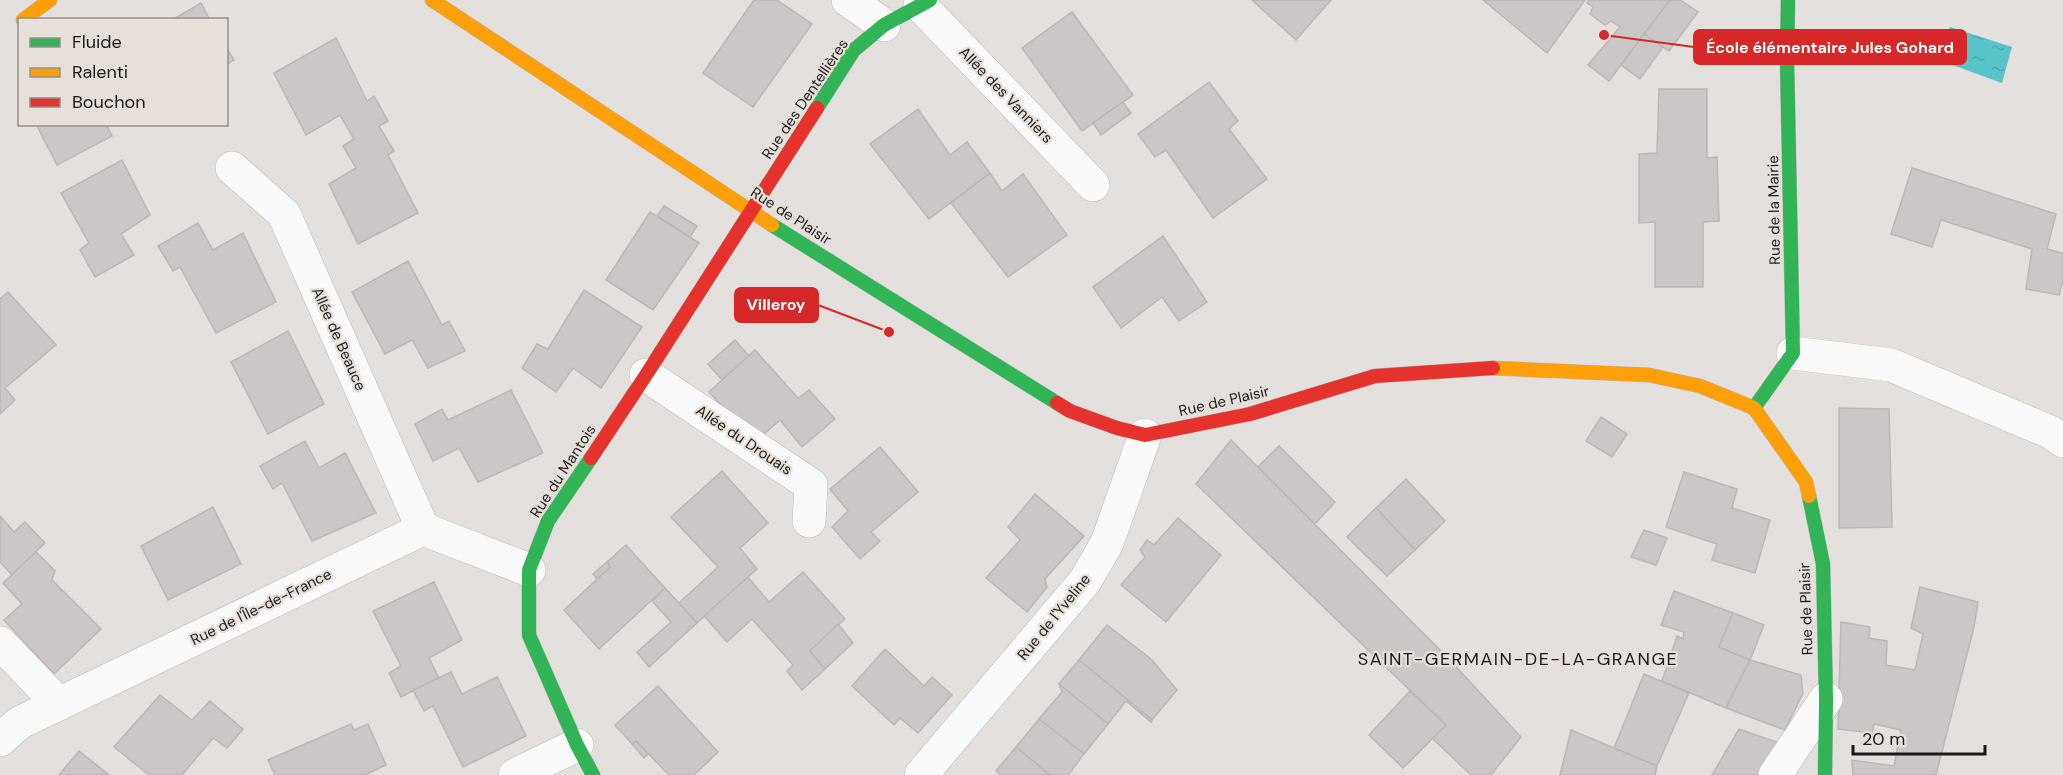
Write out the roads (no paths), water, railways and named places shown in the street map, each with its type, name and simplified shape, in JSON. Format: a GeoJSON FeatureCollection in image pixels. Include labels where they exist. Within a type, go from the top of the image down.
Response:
{"type":"FeatureCollection","features":[{"type":"Feature","properties":{"kind":"street"},"geometry":{"type":"LineString","coordinates":[[24,18],[50,0]]}},
{"type":"Feature","properties":{"kind":"street","name":"Rue de Plaisir"},"geometry":{"type":"LineString","coordinates":[[432,0],[752,211],[959,343],[1070,411],[1117,428],[1145,435],[1250,414],[1375,376],[1494,368],[1649,375],[1700,386],[1755,408],[1806,482],[1823,564],[1825,775]]}},
{"type":"Feature","properties":{"kind":"street"},"geometry":{"type":"LineString","coordinates":[[848,0],[884,25]]}},
{"type":"Feature","properties":{"kind":"street","name":"Rue de la Mairie"},"geometry":{"type":"LineString","coordinates":[[1788,0],[1787,60],[1793,352]]}},
{"type":"Feature","properties":{"kind":"street","name":"Rue des Dentellières"},"geometry":{"type":"LineString","coordinates":[[752,211],[854,50],[884,25],[925,3]]}},
{"type":"Feature","properties":{"kind":"street","name":"Allée des Vanniers"},"geometry":{"type":"LineString","coordinates":[[925,3],[1093,185]]}},
{"type":"Feature","properties":{"kind":"street","name":"Allée de Beauce"},"geometry":{"type":"LineString","coordinates":[[232,168],[284,214],[423,529]]}},
{"type":"Feature","properties":{"kind":"street","name":"Rue du Mantois"},"geometry":{"type":"LineString","coordinates":[[593,775],[577,745],[528,635],[529,570],[548,521],[752,211]]}},
{"type":"Feature","properties":{"kind":"street"},"geometry":{"type":"LineString","coordinates":[[1755,408],[1793,352],[1891,365],[2050,432],[2063,441]]}},
{"type":"Feature","properties":{"kind":"street","name":"Allée du Drouais"},"geometry":{"type":"LineString","coordinates":[[646,375],[812,485],[809,521]]}},
{"type":"Feature","properties":{"kind":"street","name":"Rue de l'Yveline"},"geometry":{"type":"LineString","coordinates":[[921,775],[1085,581],[1107,543],[1145,435]]}},
{"type":"Feature","properties":{"kind":"street"},"geometry":{"type":"LineString","coordinates":[[423,529],[529,570]]}},
{"type":"Feature","properties":{"kind":"street","name":"Rue de l'Île-de-France"},"geometry":{"type":"LineString","coordinates":[[0,741],[19,723],[423,529]]}},
{"type":"Feature","properties":{"kind":"street"},"geometry":{"type":"LineString","coordinates":[[0,643],[59,704]]}},
{"type":"Feature","properties":{"kind":"street"},"geometry":{"type":"LineString","coordinates":[[1775,775],[1826,699]]}},
{"type":"Feature","properties":{"kind":"street"},"geometry":{"type":"LineString","coordinates":[[515,775],[577,745]]}},
{"type":"Feature","properties":{"kind":"water"},"geometry":{"type":"Polygon","coordinates":[[[1950,27],[2012,47],[2002,83],[1936,59],[1950,27]]]}},
{"type":"Feature","properties":{"kind":"place","name":"École élémentaire Jules Gohard"},"geometry":{"type":"Point","coordinates":[1604,35]}},
{"type":"Feature","properties":{"kind":"place","name":"Villeroy"},"geometry":{"type":"Point","coordinates":[889,332]}},
{"type":"Feature","properties":{"kind":"district","name":"SAINT-GERMAIN-DE-LA-GRANGE"},"geometry":{"type":"Point","coordinates":[1518,659]}}]}
